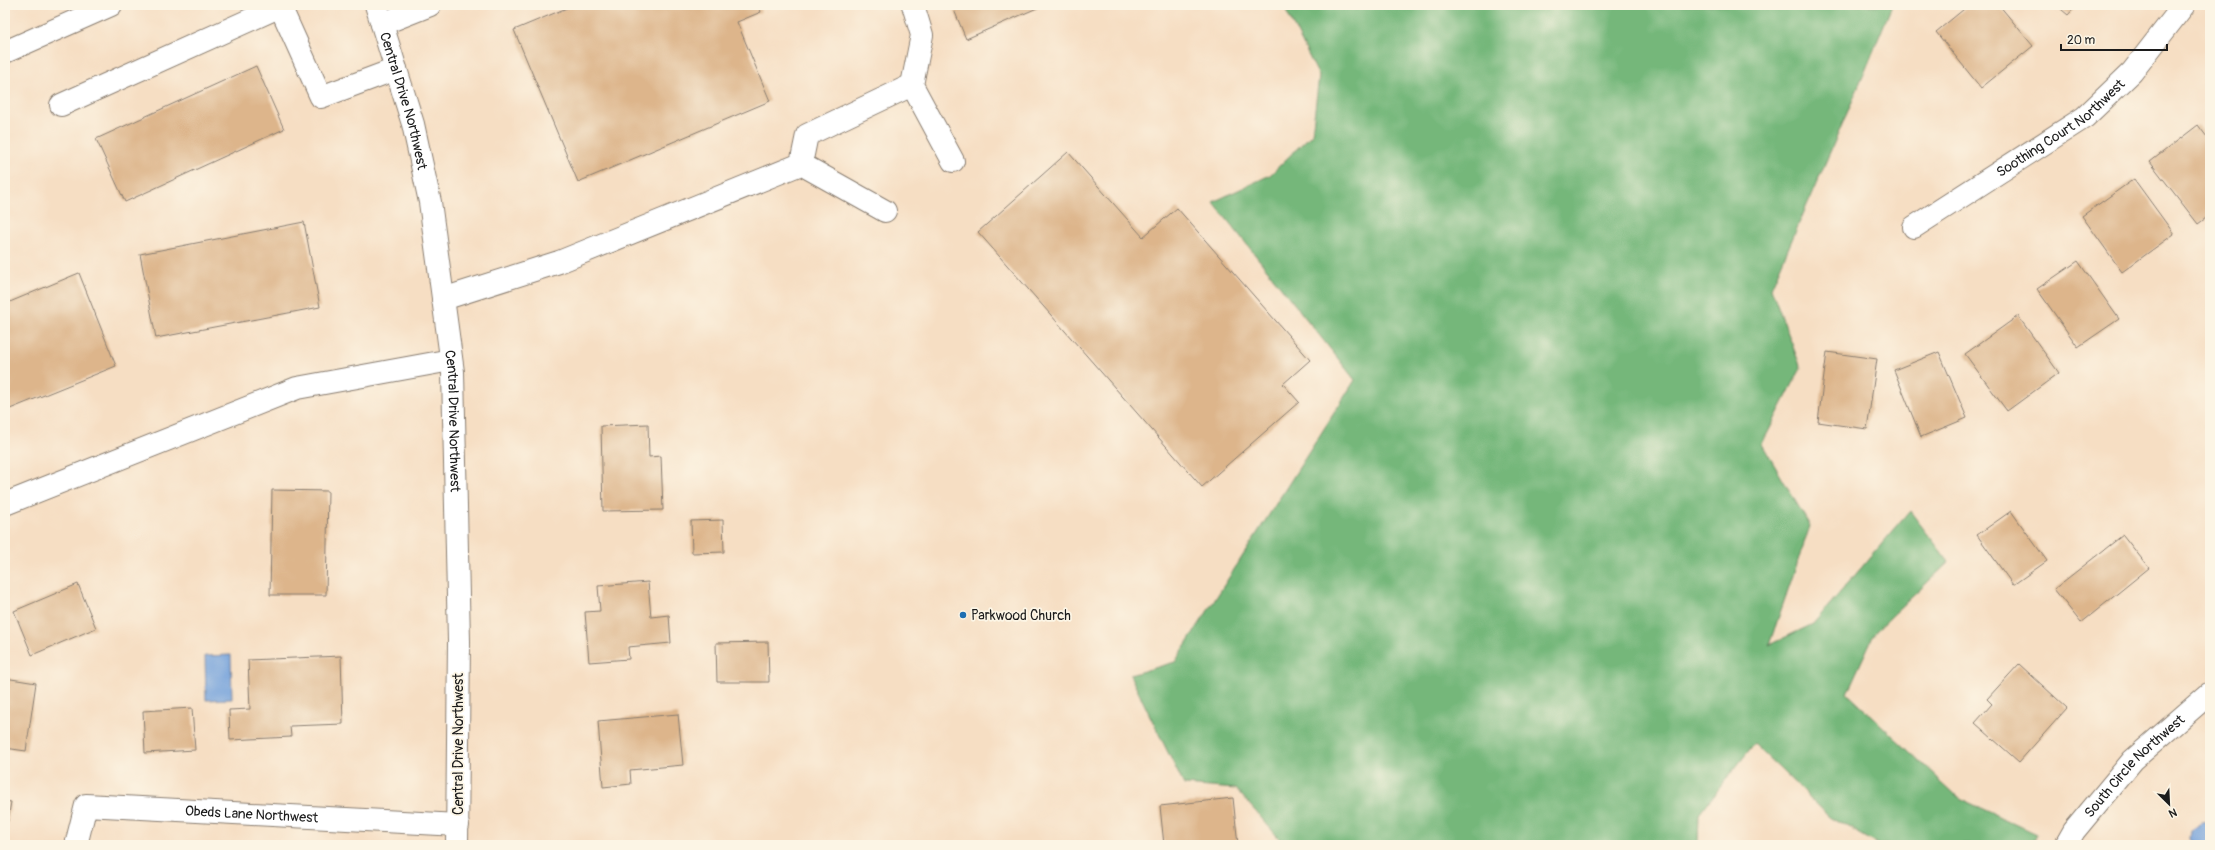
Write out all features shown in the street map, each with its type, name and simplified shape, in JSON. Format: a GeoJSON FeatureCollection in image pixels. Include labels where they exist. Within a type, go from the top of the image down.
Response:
{"type":"FeatureCollection","features":[{"type":"Feature","properties":{"kind":"street"},"geometry":{"type":"LineString","coordinates":[[5,52],[112,5]]}},
{"type":"Feature","properties":{"kind":"street"},"geometry":{"type":"LineString","coordinates":[[379,15],[430,5]]}},
{"type":"Feature","properties":{"kind":"street"},"geometry":{"type":"LineString","coordinates":[[913,5],[922,35],[912,85],[953,161]]}},
{"type":"Feature","properties":{"kind":"street","name":"Soothing Court Northwest"},"geometry":{"type":"LineString","coordinates":[[1914,227],[2085,117],[2132,72],[2184,5]]}},
{"type":"Feature","properties":{"kind":"street"},"geometry":{"type":"LineString","coordinates":[[61,105],[281,6],[321,97],[396,69]]}},
{"type":"Feature","properties":{"kind":"street","name":"Central Drive Northwest"},"geometry":{"type":"LineString","coordinates":[[379,15],[413,124],[430,202],[453,372],[459,641],[457,835]]}},
{"type":"Feature","properties":{"kind":"street"},"geometry":{"type":"LineString","coordinates":[[801,164],[807,135],[912,85]]}},
{"type":"Feature","properties":{"kind":"street"},"geometry":{"type":"LineString","coordinates":[[443,299],[559,262],[801,164]]}},
{"type":"Feature","properties":{"kind":"street"},"geometry":{"type":"LineString","coordinates":[[801,164],[885,211]]}},
{"type":"Feature","properties":{"kind":"street"},"geometry":{"type":"LineString","coordinates":[[5,504],[297,388],[451,360]]}},
{"type":"Feature","properties":{"kind":"street","name":"South Circle Northwest"},"geometry":{"type":"LineString","coordinates":[[2066,845],[2074,831],[2133,760],[2210,693]]}},
{"type":"Feature","properties":{"kind":"street","name":"Obeds Lane Northwest"},"geometry":{"type":"LineString","coordinates":[[76,845],[86,805],[457,835]]}},
{"type":"Feature","properties":{"kind":"green space"},"geometry":{"type":"Polygon","coordinates":[[[1283,5],[1892,5],[1864,74],[1771,288],[1801,368],[1762,444],[1810,526],[1769,645],[1813,624],[1910,511],[1949,562],[1875,632],[1847,693],[1959,798],[2037,834],[2030,845],[1879,845],[1829,816],[1754,744],[1699,814],[1698,845],[1285,845],[1236,789],[1184,785],[1130,675],[1175,662],[1355,380],[1213,202],[1270,175],[1312,134],[1319,76],[1283,5]]]}},
{"type":"Feature","properties":{"kind":"water"},"geometry":{"type":"Polygon","coordinates":[[[231,655],[232,699],[206,700],[205,656],[231,655]]]}},
{"type":"Feature","properties":{"kind":"water"},"geometry":{"type":"Polygon","coordinates":[[[2210,822],[2210,845],[2193,845],[2189,840],[2190,831],[2202,823],[2210,822]]]}},
{"type":"Feature","properties":{"kind":"building"},"geometry":{"type":"Polygon","coordinates":[[[574,5],[758,5],[761,12],[737,22],[770,101],[578,182],[514,30],[574,5]]]}},
{"type":"Feature","properties":{"kind":"building"},"geometry":{"type":"Polygon","coordinates":[[[952,5],[1044,5],[966,39],[952,5]]]}},
{"type":"Feature","properties":{"kind":"building"},"geometry":{"type":"Polygon","coordinates":[[[1969,5],[1999,5],[2033,46],[1981,88],[1936,32],[1969,5]]]}},
{"type":"Feature","properties":{"kind":"building"},"geometry":{"type":"Polygon","coordinates":[[[2056,5],[2077,5],[2068,15],[2056,5]]]}},
{"type":"Feature","properties":{"kind":"building"},"geometry":{"type":"Polygon","coordinates":[[[256,66],[284,129],[125,202],[96,139],[256,66]]]}},
{"type":"Feature","properties":{"kind":"building"},"geometry":{"type":"Polygon","coordinates":[[[2198,125],[2210,141],[2210,215],[2198,224],[2150,162],[2198,125]]]}},
{"type":"Feature","properties":{"kind":"building"},"geometry":{"type":"Polygon","coordinates":[[[1068,152],[1143,237],[1177,208],[1310,360],[1283,384],[1299,402],[1202,487],[978,232],[1068,152]]]}},
{"type":"Feature","properties":{"kind":"building"},"geometry":{"type":"Polygon","coordinates":[[[2134,179],[2174,234],[2122,272],[2082,216],[2134,179]]]}},
{"type":"Feature","properties":{"kind":"building"},"geometry":{"type":"Polygon","coordinates":[[[304,222],[320,307],[156,338],[140,254],[304,222]]]}},
{"type":"Feature","properties":{"kind":"building"},"geometry":{"type":"Polygon","coordinates":[[[2078,261],[2119,319],[2078,347],[2037,289],[2078,261]]]}},
{"type":"Feature","properties":{"kind":"building"},"geometry":{"type":"Polygon","coordinates":[[[79,273],[116,366],[5,411],[5,304],[79,273]]]}},
{"type":"Feature","properties":{"kind":"building"},"geometry":{"type":"Polygon","coordinates":[[[2018,316],[2059,373],[2007,411],[1965,354],[2018,316]]]}},
{"type":"Feature","properties":{"kind":"building"},"geometry":{"type":"Polygon","coordinates":[[[1827,352],[1877,359],[1867,429],[1818,422],[1827,352]]]}},
{"type":"Feature","properties":{"kind":"building"},"geometry":{"type":"Polygon","coordinates":[[[1939,352],[1967,418],[1921,437],[1894,370],[1939,352]]]}},
{"type":"Feature","properties":{"kind":"building"},"geometry":{"type":"Polygon","coordinates":[[[648,424],[649,457],[661,456],[663,510],[603,511],[601,426],[648,424]]]}},
{"type":"Feature","properties":{"kind":"building"},"geometry":{"type":"Polygon","coordinates":[[[272,490],[328,491],[326,595],[270,595],[272,490]]]}},
{"type":"Feature","properties":{"kind":"building"},"geometry":{"type":"Polygon","coordinates":[[[2011,511],[2047,561],[2013,585],[1977,535],[2011,511]]]}},
{"type":"Feature","properties":{"kind":"building"},"geometry":{"type":"Polygon","coordinates":[[[723,520],[724,552],[692,553],[691,521],[723,520]]]}},
{"type":"Feature","properties":{"kind":"building"},"geometry":{"type":"Polygon","coordinates":[[[2123,535],[2149,568],[2081,623],[2054,589],[2123,535]]]}},
{"type":"Feature","properties":{"kind":"building"},"geometry":{"type":"Polygon","coordinates":[[[648,582],[651,617],[669,615],[671,643],[628,647],[629,659],[589,662],[585,612],[600,611],[598,586],[648,582]]]}},
{"type":"Feature","properties":{"kind":"building"},"geometry":{"type":"Polygon","coordinates":[[[78,584],[96,628],[32,655],[14,611],[78,584]]]}},
{"type":"Feature","properties":{"kind":"building"},"geometry":{"type":"Polygon","coordinates":[[[768,642],[769,682],[717,682],[716,643],[768,642]]]}},
{"type":"Feature","properties":{"kind":"building"},"geometry":{"type":"Polygon","coordinates":[[[341,656],[343,724],[290,726],[291,737],[230,740],[229,710],[250,709],[248,660],[341,656]]]}},
{"type":"Feature","properties":{"kind":"building"},"geometry":{"type":"Polygon","coordinates":[[[2019,664],[2067,708],[2019,762],[1975,723],[1992,704],[1987,699],[2019,664]]]}},
{"type":"Feature","properties":{"kind":"building"},"geometry":{"type":"Polygon","coordinates":[[[5,678],[36,683],[26,751],[5,748],[5,678]]]}},
{"type":"Feature","properties":{"kind":"building"},"geometry":{"type":"Polygon","coordinates":[[[192,708],[195,750],[145,753],[143,711],[192,708]]]}},
{"type":"Feature","properties":{"kind":"building"},"geometry":{"type":"Polygon","coordinates":[[[678,714],[683,765],[630,770],[631,784],[603,787],[598,721],[678,714]]]}},
{"type":"Feature","properties":{"kind":"building"},"geometry":{"type":"Polygon","coordinates":[[[1233,798],[1238,845],[1164,845],[1160,806],[1233,798]]]}},
{"type":"Feature","properties":{"kind":"building"},"geometry":{"type":"Polygon","coordinates":[[[5,801],[11,802],[6,831],[5,831],[5,801]]]}},
{"type":"Feature","properties":{"kind":"place","name":"Parkwood Church"},"geometry":{"type":"Point","coordinates":[963,615]}}]}
